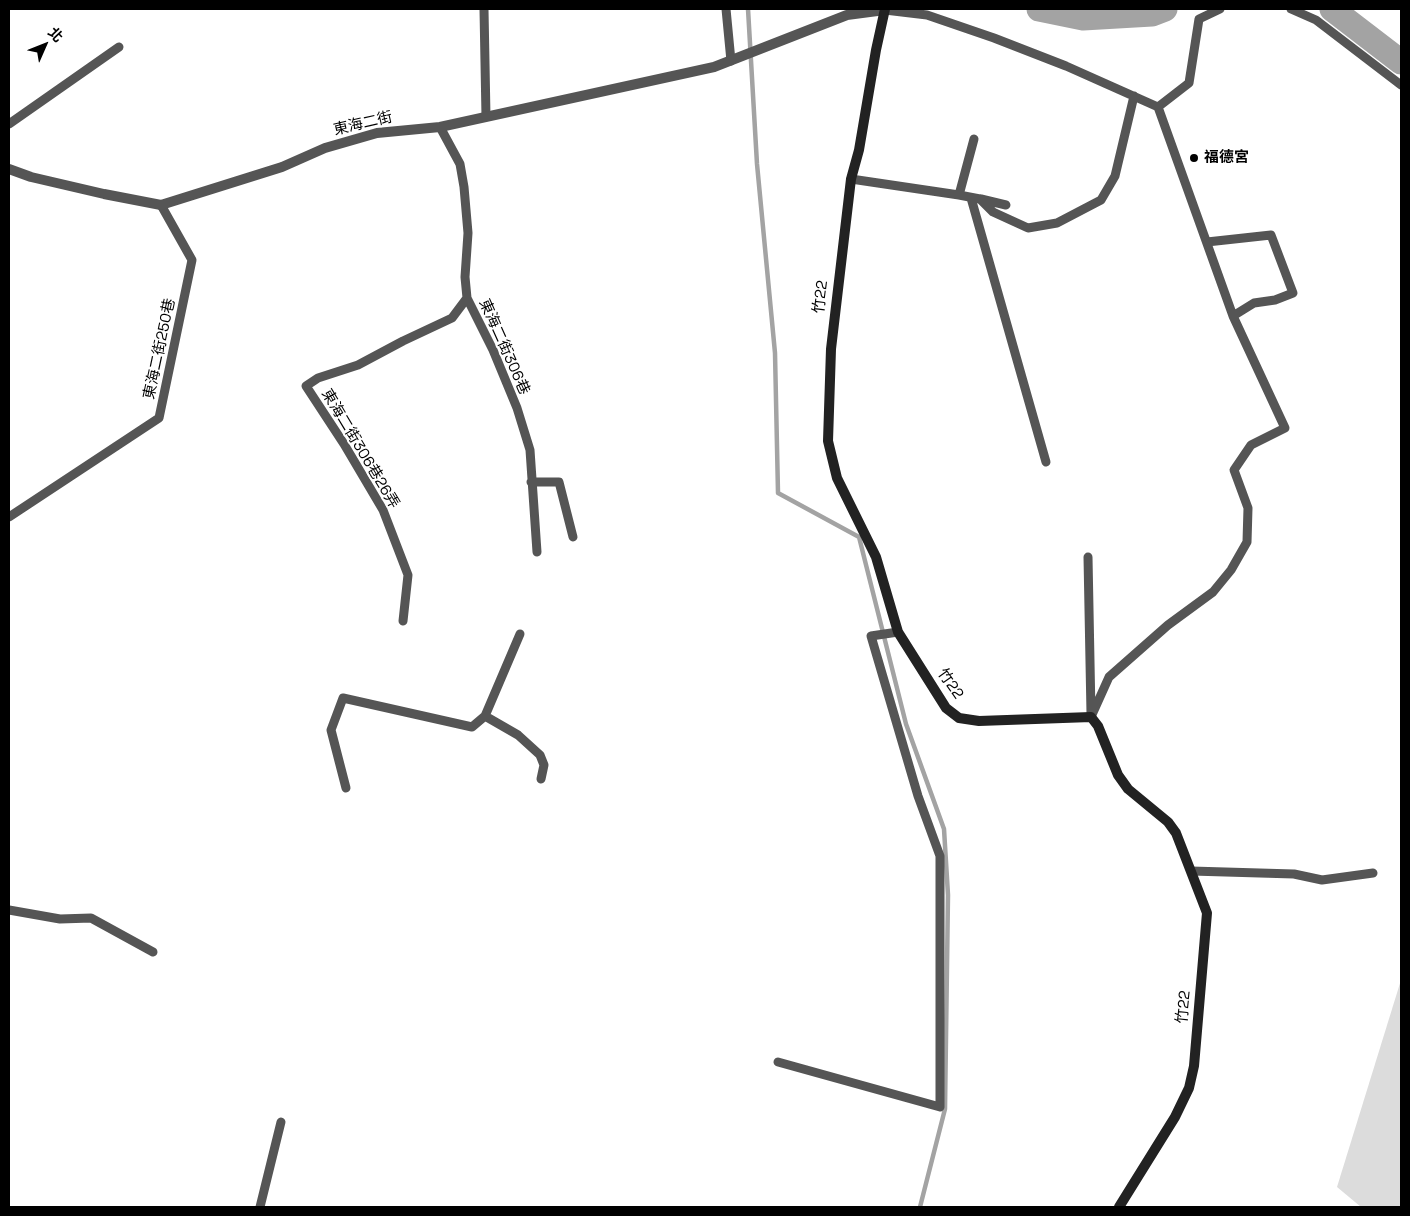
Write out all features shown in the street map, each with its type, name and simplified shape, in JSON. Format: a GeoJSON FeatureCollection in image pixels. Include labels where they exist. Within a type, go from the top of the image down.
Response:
{"type":"FeatureCollection","features":[{"type":"Feature","properties":{"kind":"street","name":"東海二街"},"geometry":{"type":"LineString","coordinates":[[9,169],[104,194],[161,205],[282,167],[325,148],[377,133],[440,126],[486,117],[714,67],[847,15],[885,9]]}},
{"type":"Feature","properties":{"kind":"street","name":"竹22"},"geometry":{"type":"LineString","coordinates":[[885,9],[852,179],[831,349],[828,441],[836,478],[876,557],[898,632],[946,708],[959,718],[979,721],[1091,716],[1098,726],[1118,775],[1128,789],[1168,822],[1176,833],[1207,913],[1194,1066],[1189,1088],[1175,1117],[1119,1207]]}},
{"type":"Feature","properties":{"kind":"lane"},"geometry":{"type":"LineString","coordinates":[[484,9],[486,117]]}},
{"type":"Feature","properties":{"kind":"lane"},"geometry":{"type":"LineString","coordinates":[[726,9],[731,61]]}},
{"type":"Feature","properties":{"kind":"lane"},"geometry":{"type":"LineString","coordinates":[[885,9],[927,15],[1066,66],[1158,107],[1234,316],[1285,428],[1251,445],[1234,470],[1248,508],[1247,542],[1231,570],[1213,592],[1168,625],[1109,677],[1091,716]]}},
{"type":"Feature","properties":{"kind":"lane"},"geometry":{"type":"LineString","coordinates":[[1158,107],[1189,83],[1199,9]]}},
{"type":"Feature","properties":{"kind":"lane"},"geometry":{"type":"LineString","coordinates":[[1199,19],[1220,9]]}},
{"type":"Feature","properties":{"kind":"lane"},"geometry":{"type":"LineString","coordinates":[[1291,9],[1316,20],[1401,85]]}},
{"type":"Feature","properties":{"kind":"lane"},"geometry":{"type":"LineString","coordinates":[[9,124],[119,47]]}},
{"type":"Feature","properties":{"kind":"lane"},"geometry":{"type":"LineString","coordinates":[[976,199],[993,212],[1028,228],[1057,223],[1101,200],[1115,176],[1134,96]]}},
{"type":"Feature","properties":{"kind":"lane","name":"東海二街306巷"},"geometry":{"type":"LineString","coordinates":[[440,126],[460,164],[464,187],[468,233],[465,277],[467,298],[493,350],[517,408],[530,450],[531,482],[538,552]]}},
{"type":"Feature","properties":{"kind":"lane"},"geometry":{"type":"LineString","coordinates":[[960,195],[974,139]]}},
{"type":"Feature","properties":{"kind":"lane"},"geometry":{"type":"LineString","coordinates":[[852,179],[960,195],[1006,205]]}},
{"type":"Feature","properties":{"kind":"lane"},"geometry":{"type":"LineString","coordinates":[[976,199],[1046,462]]}},
{"type":"Feature","properties":{"kind":"lane","name":"東海二街250巷"},"geometry":{"type":"LineString","coordinates":[[9,517],[159,418],[192,260],[161,205]]}},
{"type":"Feature","properties":{"kind":"lane"},"geometry":{"type":"LineString","coordinates":[[1207,242],[1271,235],[1293,293],[1274,300],[1254,302],[1234,316]]}},
{"type":"Feature","properties":{"kind":"lane","name":"東海二街306巷26弄"},"geometry":{"type":"LineString","coordinates":[[403,621],[408,575],[383,510],[344,444],[306,386],[318,378],[358,365],[452,318],[467,298]]}},
{"type":"Feature","properties":{"kind":"lane"},"geometry":{"type":"LineString","coordinates":[[531,482],[559,482],[573,537]]}},
{"type":"Feature","properties":{"kind":"lane"},"geometry":{"type":"LineString","coordinates":[[1088,557],[1091,716]]}},
{"type":"Feature","properties":{"kind":"lane"},"geometry":{"type":"LineString","coordinates":[[778,1062],[940,1107],[940,856],[918,796],[871,636],[898,632]]}},
{"type":"Feature","properties":{"kind":"lane"},"geometry":{"type":"LineString","coordinates":[[346,788],[332,730],[343,698],[472,728],[485,716],[520,634]]}},
{"type":"Feature","properties":{"kind":"lane"},"geometry":{"type":"LineString","coordinates":[[485,716],[518,735],[540,756],[544,765],[541,779]]}},
{"type":"Feature","properties":{"kind":"lane"},"geometry":{"type":"LineString","coordinates":[[1191,871],[1294,874],[1322,880],[1373,873]]}},
{"type":"Feature","properties":{"kind":"lane"},"geometry":{"type":"LineString","coordinates":[[9,910],[60,919],[91,918],[153,952]]}},
{"type":"Feature","properties":{"kind":"lane"},"geometry":{"type":"LineString","coordinates":[[260,1207],[281,1122]]}},
{"type":"Feature","properties":{"kind":"shaded area"},"geometry":{"type":"Polygon","coordinates":[[[1401,980],[1401,1207],[1361,1207],[1337,1187],[1401,980]]]}},
{"type":"Feature","properties":{"kind":"waterway"},"geometry":{"type":"LineString","coordinates":[[748,9],[757,164],[775,353],[778,493],[859,537],[906,724],[944,829],[948,895],[945,1109],[920,1207]]}},
{"type":"Feature","properties":{"kind":"waterway"},"geometry":{"type":"LineString","coordinates":[[1039,9],[1083,18],[1152,14],[1165,9]]}},
{"type":"Feature","properties":{"kind":"waterway"},"geometry":{"type":"LineString","coordinates":[[1332,9],[1401,62]]}},
{"type":"Feature","properties":{"kind":"place","name":"福德宮"},"geometry":{"type":"Point","coordinates":[1194,158]}}]}
